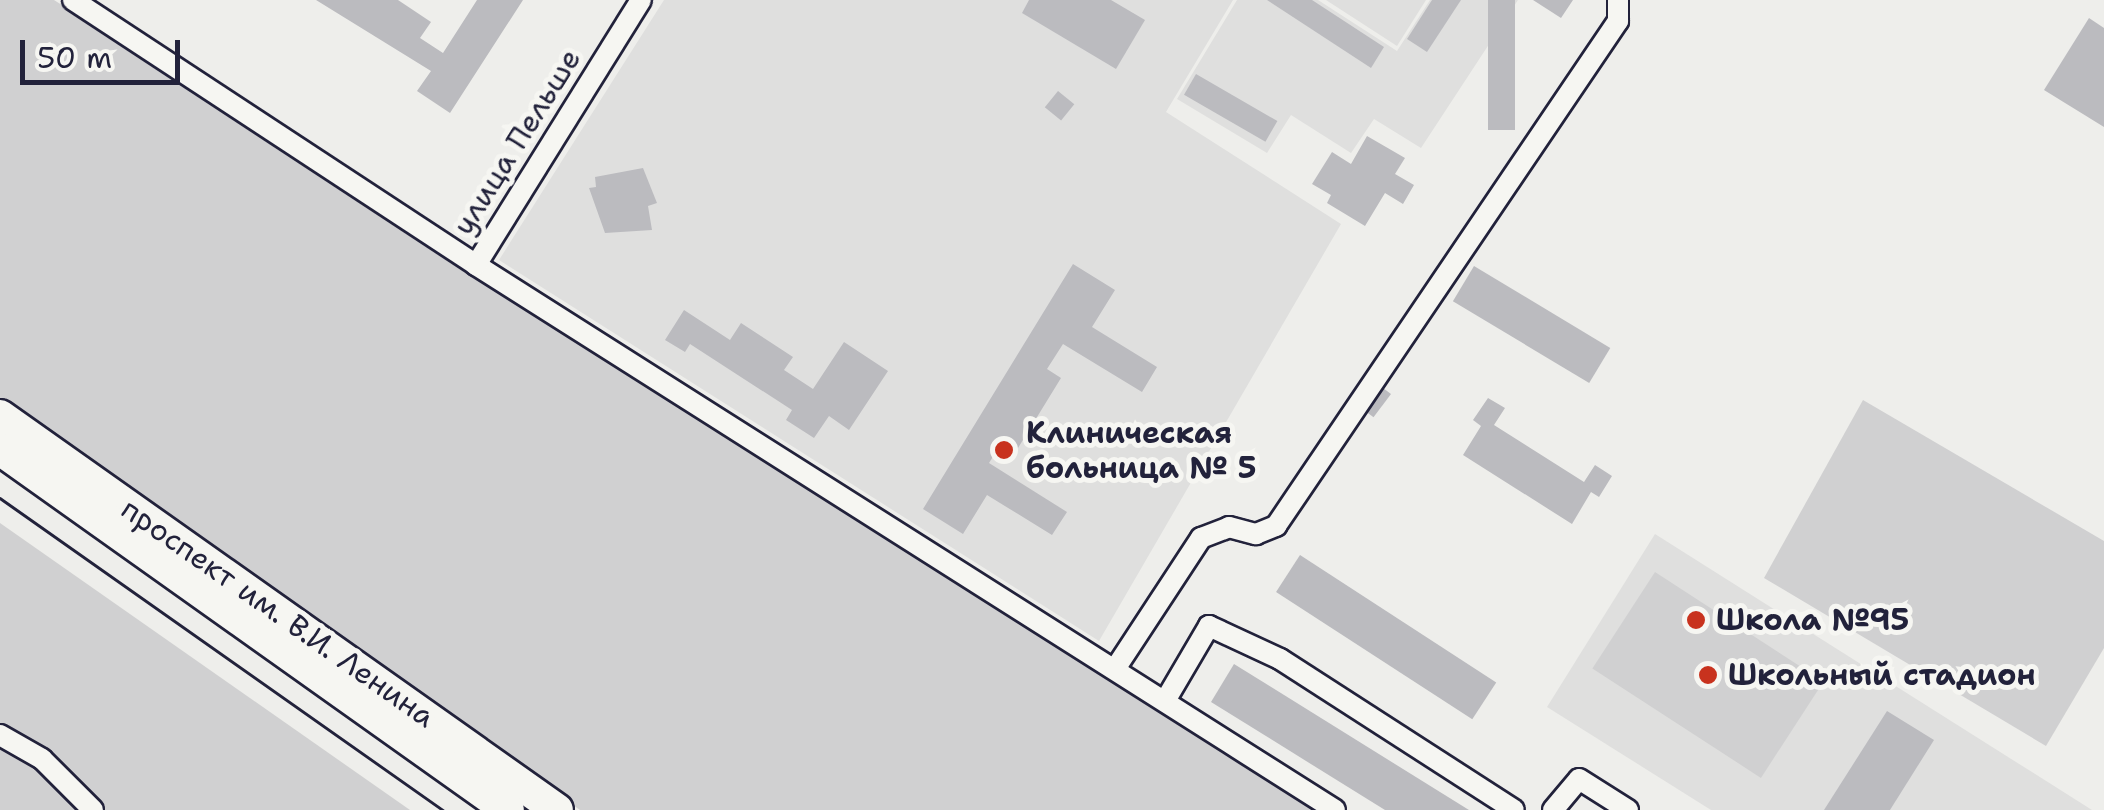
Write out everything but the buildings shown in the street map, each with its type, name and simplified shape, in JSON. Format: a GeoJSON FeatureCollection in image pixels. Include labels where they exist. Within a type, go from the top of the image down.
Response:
{"type":"FeatureCollection","features":[{"type":"Feature","properties":{"kind":"main road","name":"проспект им. В.И. Ленина"},"geometry":{"type":"LineString","coordinates":[[0,416],[556,810]]}},
{"type":"Feature","properties":{"kind":"main road","name":"проспект им. В.И. Ленина"},"geometry":{"type":"LineString","coordinates":[[0,448],[508,810]]}},
{"type":"Feature","properties":{"kind":"street"},"geometry":{"type":"LineString","coordinates":[[73,0],[476,265],[1335,810]]}},
{"type":"Feature","properties":{"kind":"street","name":"улица Пельше"},"geometry":{"type":"LineString","coordinates":[[476,265],[641,0]]}},
{"type":"Feature","properties":{"kind":"street"},"geometry":{"type":"LineString","coordinates":[[1115,669],[1202,538],[1228,527],[1256,534],[1276,526],[1618,21],[1618,0]]}},
{"type":"Feature","properties":{"kind":"street"},"geometry":{"type":"LineString","coordinates":[[1164,700],[1209,626],[1280,660],[1514,810]]}},
{"type":"Feature","properties":{"kind":"street"},"geometry":{"type":"LineString","coordinates":[[0,736],[42,759],[92,810]]}},
{"type":"Feature","properties":{"kind":"street"},"geometry":{"type":"LineString","coordinates":[[1553,810],[1579,779],[1628,810]]}},
{"type":"Feature","properties":{"kind":"shaded area"},"geometry":{"type":"Polygon","coordinates":[[[0,0],[54,0],[1317,810],[580,810],[0,400],[0,0]]]}},
{"type":"Feature","properties":{"kind":"shaded area","name":"Клиническая больница № 5"},"geometry":{"type":"Polygon","coordinates":[[[664,0],[1233,0],[1166,112],[1341,224],[1099,641],[499,260],[664,0]]]}},
{"type":"Feature","properties":{"kind":"shaded area"},"geometry":{"type":"Polygon","coordinates":[[[1237,0],[1318,0],[1397,51],[1430,0],[1518,0],[1421,148],[1374,119],[1351,153],[1291,115],[1267,153],[1177,99],[1237,0]]]}},
{"type":"Feature","properties":{"kind":"shaded area"},"geometry":{"type":"Polygon","coordinates":[[[1326,0],[1426,0],[1397,46],[1326,0]]]}},
{"type":"Feature","properties":{"kind":"shaded area"},"geometry":{"type":"Polygon","coordinates":[[[1863,400],[2104,541],[2104,648],[2046,746],[1764,578],[1863,400]]]}},
{"type":"Feature","properties":{"kind":"shaded area"},"geometry":{"type":"Polygon","coordinates":[[[0,523],[410,810],[0,810],[0,523]]]}},
{"type":"Feature","properties":{"kind":"shaded area","name":"Школа №95"},"geometry":{"type":"Polygon","coordinates":[[[1655,534],[2092,810],[1711,810],[1547,707],[1655,534]]]}},
{"type":"Feature","properties":{"kind":"shaded area","name":"Школьный стадион"},"geometry":{"type":"Polygon","coordinates":[[[1655,572],[1824,681],[1761,778],[1592,668],[1655,572]]]}},
{"type":"Feature","properties":{"kind":"tram line"},"geometry":{"type":"LineString","coordinates":[[0,498],[443,810]]}},
{"type":"Feature","properties":{"kind":"place","name":"Клиническая больница № 5"},"geometry":{"type":"Point","coordinates":[1004,450]}},
{"type":"Feature","properties":{"kind":"place","name":"Школа №95"},"geometry":{"type":"Point","coordinates":[1696,620]}},
{"type":"Feature","properties":{"kind":"place","name":"Школьный стадион"},"geometry":{"type":"Point","coordinates":[1708,675]}}]}
